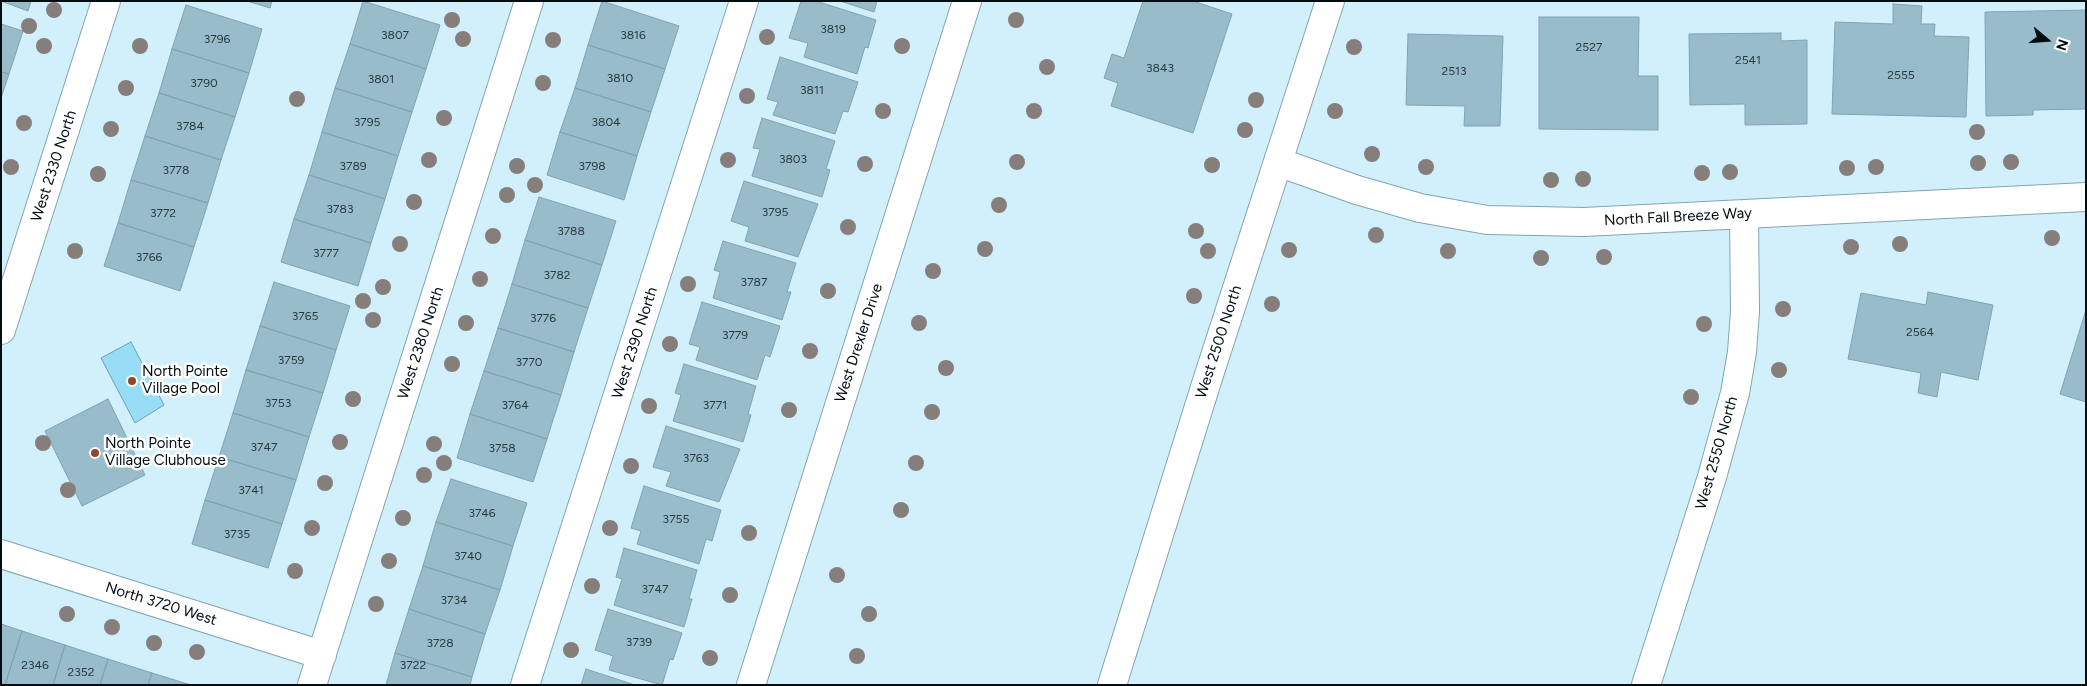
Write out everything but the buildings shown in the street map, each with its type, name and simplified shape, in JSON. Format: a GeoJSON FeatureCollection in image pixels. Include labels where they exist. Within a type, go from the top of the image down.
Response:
{"type":"FeatureCollection","features":[{"type":"Feature","properties":{"kind":"street","name":"West 2330 North"},"geometry":{"type":"LineString","coordinates":[[1,330],[106,1]]}},
{"type":"Feature","properties":{"kind":"street","name":"West 2380 North"},"geometry":{"type":"LineString","coordinates":[[312,685],[529,1]]}},
{"type":"Feature","properties":{"kind":"street","name":"West 2390 North"},"geometry":{"type":"LineString","coordinates":[[525,685],[744,1]]}},
{"type":"Feature","properties":{"kind":"street","name":"West Drexler Drive"},"geometry":{"type":"LineString","coordinates":[[751,685],[967,1]]}},
{"type":"Feature","properties":{"kind":"street","name":"West 2500 North"},"geometry":{"type":"LineString","coordinates":[[1112,685],[1206,381],[1330,1]]}},
{"type":"Feature","properties":{"kind":"street","name":"North Fall Breeze Way"},"geometry":{"type":"LineString","coordinates":[[1278,162],[1357,190],[1411,205],[1487,220],[1584,222],[2086,197]]}},
{"type":"Feature","properties":{"kind":"street","name":"West 2550 North"},"geometry":{"type":"LineString","coordinates":[[1646,685],[1712,476],[1735,393],[1742,352],[1745,311],[1744,214]]}},
{"type":"Feature","properties":{"kind":"street","name":"North 3720 West"},"geometry":{"type":"LineString","coordinates":[[1,554],[322,654]]}},
{"type":"Feature","properties":{"kind":"water","name":"North Pointe Village Pool"},"geometry":{"type":"Polygon","coordinates":[[[131,342],[164,405],[135,423],[101,358],[131,342]]]}},
{"type":"Feature","properties":{"kind":"place","name":"North Pointe Village Pool"},"geometry":{"type":"Point","coordinates":[132,381]}},
{"type":"Feature","properties":{"kind":"place","name":"North Pointe Village Clubhouse"},"geometry":{"type":"Point","coordinates":[95,453]}}]}
